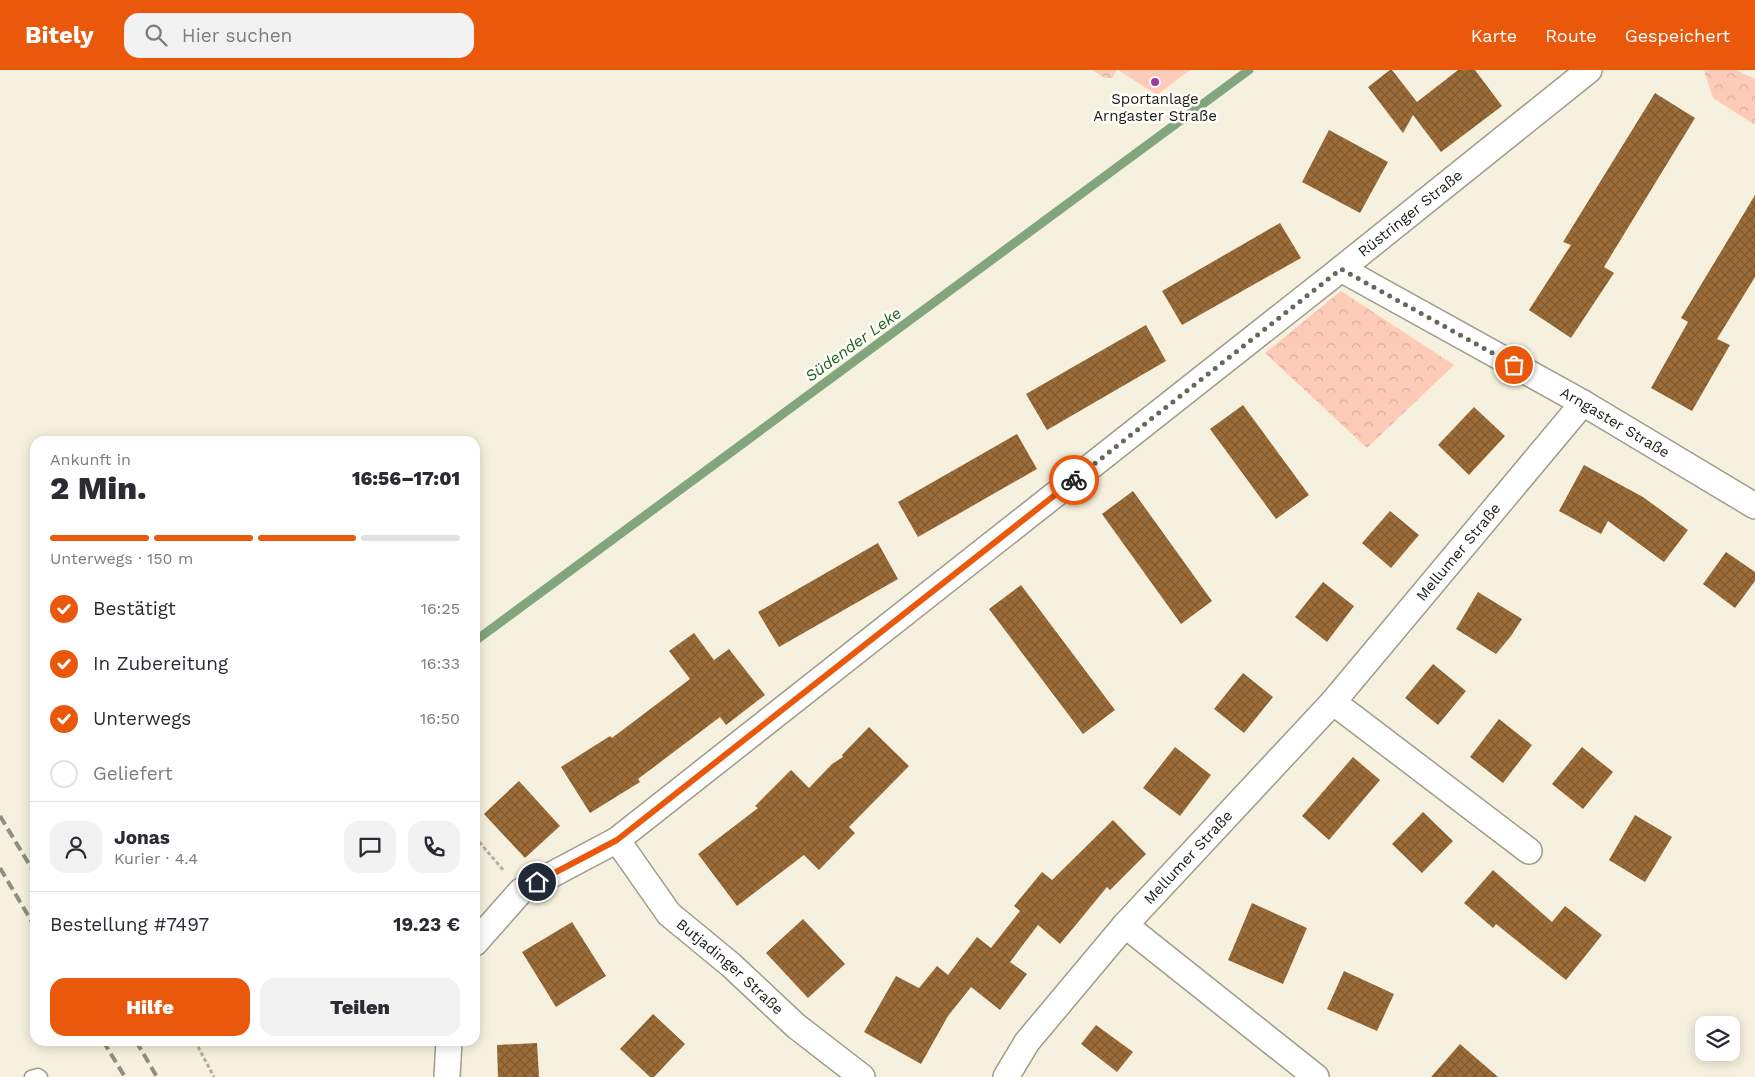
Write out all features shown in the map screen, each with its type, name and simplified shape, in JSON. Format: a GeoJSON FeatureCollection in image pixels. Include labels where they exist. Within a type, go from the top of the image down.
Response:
{"type":"FeatureCollection","features":[{"type":"Feature","properties":{"kind":"street","name":"Rüstringer Straße"},"geometry":{"type":"LineString","coordinates":[[480,937],[522,891],[617,840],[1341,269],[1589,70]]}},
{"type":"Feature","properties":{"kind":"street","name":"Arngaster Straße"},"geometry":{"type":"LineString","coordinates":[[1341,269],[1583,403],[1755,506]]}},
{"type":"Feature","properties":{"kind":"street","name":"Mellumer Straße"},"geometry":{"type":"LineString","coordinates":[[1006,1077],[1027,1042],[1125,925],[1333,702],[1583,403]]}},
{"type":"Feature","properties":{"kind":"street"},"geometry":{"type":"LineString","coordinates":[[1333,702],[1529,851]]}},
{"type":"Feature","properties":{"kind":"street","name":"Butjadinger Straße"},"geometry":{"type":"LineString","coordinates":[[617,840],[669,914],[731,965],[796,1026],[862,1077]]}},
{"type":"Feature","properties":{"kind":"street"},"geometry":{"type":"LineString","coordinates":[[1125,925],[1316,1077]]}},
{"type":"Feature","properties":{"kind":"street"},"geometry":{"type":"LineString","coordinates":[[447,1077],[449,1046]]}},
{"type":"Feature","properties":{"kind":"lane"},"geometry":{"type":"LineString","coordinates":[[31,1077],[38,1075],[41,1077]]}},
{"type":"Feature","properties":{"kind":"path"},"geometry":{"type":"LineString","coordinates":[[480,843],[522,891]]}},
{"type":"Feature","properties":{"kind":"path"},"geometry":{"type":"LineString","coordinates":[[197,1046],[214,1077]]}},
{"type":"Feature","properties":{"kind":"green space"},"geometry":{"type":"Polygon","coordinates":[[[1092,70],[1117,70],[1112,78],[1105,78],[1092,70]]]}},
{"type":"Feature","properties":{"kind":"green space","name":"Sportanlage Arngaster Straße"},"geometry":{"type":"Polygon","coordinates":[[[1118,70],[1190,70],[1157,95],[1118,70]]]}},
{"type":"Feature","properties":{"kind":"green space"},"geometry":{"type":"Polygon","coordinates":[[[1736,70],[1755,79],[1755,125],[1713,98],[1704,71],[1736,70]]]}},
{"type":"Feature","properties":{"kind":"green space"},"geometry":{"type":"Polygon","coordinates":[[[1341,291],[1454,365],[1367,448],[1265,353],[1341,291]]]}},
{"type":"Feature","properties":{"kind":"building"},"geometry":{"type":"Polygon","coordinates":[[[1392,70],[1417,102],[1458,70],[1475,70],[1502,106],[1441,152],[1413,115],[1403,133],[1368,87],[1392,70]]]}},
{"type":"Feature","properties":{"kind":"building"},"geometry":{"type":"Polygon","coordinates":[[[1655,93],[1695,118],[1604,267],[1614,273],[1571,338],[1529,310],[1571,245],[1563,242],[1655,93]]]}},
{"type":"Feature","properties":{"kind":"building"},"geometry":{"type":"Polygon","coordinates":[[[1329,130],[1388,162],[1360,213],[1302,182],[1329,130]]]}},
{"type":"Feature","properties":{"kind":"building"},"geometry":{"type":"Polygon","coordinates":[[[1755,195],[1755,277],[1717,339],[1730,345],[1692,411],[1651,388],[1688,322],[1681,318],[1755,195]]]}},
{"type":"Feature","properties":{"kind":"building"},"geometry":{"type":"Polygon","coordinates":[[[1280,223],[1301,258],[1182,325],[1162,291],[1280,223]]]}},
{"type":"Feature","properties":{"kind":"building"},"geometry":{"type":"Polygon","coordinates":[[[1146,325],[1166,361],[1047,430],[1026,394],[1146,325]]]}},
{"type":"Feature","properties":{"kind":"building"},"geometry":{"type":"Polygon","coordinates":[[[1243,405],[1309,495],[1276,519],[1210,429],[1243,405]]]}},
{"type":"Feature","properties":{"kind":"building"},"geometry":{"type":"Polygon","coordinates":[[[1474,407],[1505,436],[1469,475],[1438,445],[1474,407]]]}},
{"type":"Feature","properties":{"kind":"building"},"geometry":{"type":"Polygon","coordinates":[[[1017,434],[1037,469],[918,537],[898,502],[1017,434]]]}},
{"type":"Feature","properties":{"kind":"building"},"geometry":{"type":"Polygon","coordinates":[[[1584,465],[1643,497],[1688,530],[1664,562],[1608,521],[1601,534],[1559,511],[1584,465]]]}},
{"type":"Feature","properties":{"kind":"building"},"geometry":{"type":"Polygon","coordinates":[[[1133,491],[1212,601],[1181,624],[1102,514],[1133,491]]]}},
{"type":"Feature","properties":{"kind":"building"},"geometry":{"type":"Polygon","coordinates":[[[1390,511],[1419,535],[1391,568],[1362,543],[1390,511]]]}},
{"type":"Feature","properties":{"kind":"building"},"geometry":{"type":"Polygon","coordinates":[[[878,543],[898,579],[779,647],[758,612],[878,543]]]}},
{"type":"Feature","properties":{"kind":"building"},"geometry":{"type":"Polygon","coordinates":[[[1726,552],[1755,572],[1755,581],[1735,608],[1703,584],[1726,552]]]}},
{"type":"Feature","properties":{"kind":"building"},"geometry":{"type":"Polygon","coordinates":[[[1323,582],[1354,606],[1327,642],[1295,617],[1323,582]]]}},
{"type":"Feature","properties":{"kind":"building"},"geometry":{"type":"Polygon","coordinates":[[[1021,585],[1115,710],[1083,734],[989,609],[1021,585]]]}},
{"type":"Feature","properties":{"kind":"building"},"geometry":{"type":"Polygon","coordinates":[[[1478,592],[1522,619],[1496,654],[1456,629],[1478,592]]]}},
{"type":"Feature","properties":{"kind":"building"},"geometry":{"type":"Polygon","coordinates":[[[694,633],[714,660],[729,649],[765,695],[726,725],[720,717],[638,779],[640,782],[590,813],[561,767],[610,736],[612,738],[690,679],[669,651],[694,633]]]}},
{"type":"Feature","properties":{"kind":"building"},"geometry":{"type":"Polygon","coordinates":[[[1433,664],[1466,691],[1438,725],[1405,698],[1433,664]]]}},
{"type":"Feature","properties":{"kind":"building"},"geometry":{"type":"Polygon","coordinates":[[[1243,673],[1273,697],[1244,733],[1214,709],[1243,673]]]}},
{"type":"Feature","properties":{"kind":"building"},"geometry":{"type":"Polygon","coordinates":[[[1499,719],[1532,745],[1503,783],[1470,757],[1499,719]]]}},
{"type":"Feature","properties":{"kind":"building"},"geometry":{"type":"Polygon","coordinates":[[[869,727],[909,766],[849,827],[855,833],[819,870],[804,855],[737,906],[698,854],[758,808],[755,806],[791,770],[809,788],[832,764],[843,757],[842,755],[869,727]]]}},
{"type":"Feature","properties":{"kind":"building"},"geometry":{"type":"Polygon","coordinates":[[[1175,747],[1211,775],[1180,816],[1143,788],[1175,747]]]}},
{"type":"Feature","properties":{"kind":"building"},"geometry":{"type":"Polygon","coordinates":[[[1582,747],[1613,772],[1583,809],[1552,784],[1582,747]]]}},
{"type":"Feature","properties":{"kind":"building"},"geometry":{"type":"Polygon","coordinates":[[[1353,757],[1380,780],[1329,840],[1302,816],[1353,757]]]}},
{"type":"Feature","properties":{"kind":"building"},"geometry":{"type":"Polygon","coordinates":[[[519,781],[560,826],[525,858],[484,814],[519,781]]]}},
{"type":"Feature","properties":{"kind":"building"},"geometry":{"type":"Polygon","coordinates":[[[1423,812],[1453,841],[1422,873],[1392,844],[1423,812]]]}},
{"type":"Feature","properties":{"kind":"building"},"geometry":{"type":"Polygon","coordinates":[[[1635,815],[1672,837],[1645,882],[1609,860],[1635,815]]]}},
{"type":"Feature","properties":{"kind":"building"},"geometry":{"type":"Polygon","coordinates":[[[1113,820],[1146,854],[1110,890],[1107,887],[1060,944],[1038,925],[1010,962],[1027,974],[1000,1010],[971,987],[948,1016],[921,1064],[864,1032],[896,976],[919,988],[937,966],[948,975],[977,937],[991,948],[1020,911],[1014,906],[1042,872],[1052,880],[1113,820]]]}},
{"type":"Feature","properties":{"kind":"building"},"geometry":{"type":"Polygon","coordinates":[[[1493,870],[1552,922],[1565,906],[1602,935],[1566,980],[1496,924],[1493,928],[1464,903],[1493,870]]]}},
{"type":"Feature","properties":{"kind":"building"},"geometry":{"type":"Polygon","coordinates":[[[1252,903],[1307,928],[1283,984],[1228,960],[1252,903]]]}},
{"type":"Feature","properties":{"kind":"building"},"geometry":{"type":"Polygon","coordinates":[[[803,919],[845,964],[808,998],[766,953],[803,919]]]}},
{"type":"Feature","properties":{"kind":"building"},"geometry":{"type":"Polygon","coordinates":[[[572,922],[606,976],[556,1007],[522,952],[572,922]]]}},
{"type":"Feature","properties":{"kind":"building"},"geometry":{"type":"Polygon","coordinates":[[[1344,971],[1394,994],[1377,1031],[1327,1009],[1344,971]]]}},
{"type":"Feature","properties":{"kind":"building"},"geometry":{"type":"Polygon","coordinates":[[[653,1014],[685,1044],[654,1077],[650,1077],[620,1049],[653,1014]]]}},
{"type":"Feature","properties":{"kind":"building"},"geometry":{"type":"Polygon","coordinates":[[[1096,1025],[1133,1052],[1117,1072],[1081,1044],[1096,1025]]]}},
{"type":"Feature","properties":{"kind":"building"},"geometry":{"type":"Polygon","coordinates":[[[537,1043],[539,1077],[498,1077],[497,1045],[537,1043]]]}},
{"type":"Feature","properties":{"kind":"building"},"geometry":{"type":"Polygon","coordinates":[[[1460,1044],[1498,1077],[1431,1077],[1460,1044]]]}},
{"type":"Feature","properties":{"kind":"waterway","name":"Südender Leke"},"geometry":{"type":"LineString","coordinates":[[480,637],[1249,70]]}},
{"type":"Feature","properties":{"kind":"railway"},"geometry":{"type":"LineString","coordinates":[[0,816],[30,866]]}},
{"type":"Feature","properties":{"kind":"railway"},"geometry":{"type":"LineString","coordinates":[[0,868],[30,919]]}},
{"type":"Feature","properties":{"kind":"railway"},"geometry":{"type":"LineString","coordinates":[[106,1046],[125,1077]]}},
{"type":"Feature","properties":{"kind":"railway"},"geometry":{"type":"LineString","coordinates":[[139,1046],[157,1077]]}},
{"type":"Feature","properties":{"kind":"way so far"},"geometry":{"type":"LineString","coordinates":[[1074,480],[1341,269],[1514,365]]}},
{"type":"Feature","properties":{"kind":"place","name":"Sportanlage Arngaster Straße"},"geometry":{"type":"Point","coordinates":[1155,82]}},
{"type":"Feature","properties":{"kind":"route"},"geometry":{"type":"LineString","coordinates":[[537,882],[617,840],[1074,480]]}}]}
